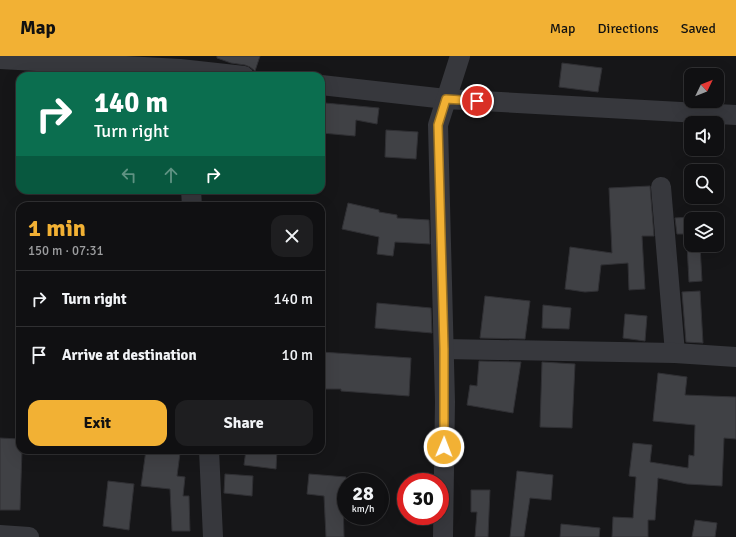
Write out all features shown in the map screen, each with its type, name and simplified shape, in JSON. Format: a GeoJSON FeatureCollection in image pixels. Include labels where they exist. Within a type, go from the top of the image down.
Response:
{"type":"FeatureCollection","features":[{"type":"Feature","properties":{"kind":"street"},"geometry":{"type":"LineString","coordinates":[[443,537],[444,349],[438,125],[460,56]]}},
{"type":"Feature","properties":{"kind":"street"},"geometry":{"type":"LineString","coordinates":[[0,59],[188,68],[216,72]]}},
{"type":"Feature","properties":{"kind":"street"},"geometry":{"type":"LineString","coordinates":[[325,85],[446,99],[736,115]]}},
{"type":"Feature","properties":{"kind":"street"},"geometry":{"type":"LineString","coordinates":[[662,186],[675,353]]}},
{"type":"Feature","properties":{"kind":"street"},"geometry":{"type":"LineString","coordinates":[[444,349],[675,353],[736,357]]}},
{"type":"Feature","properties":{"kind":"street"},"geometry":{"type":"LineString","coordinates":[[210,454],[213,537]]}},
{"type":"Feature","properties":{"kind":"street"},"geometry":{"type":"LineString","coordinates":[[0,535],[29,537]]}},
{"type":"Feature","properties":{"kind":"building"},"geometry":{"type":"Polygon","coordinates":[[[217,56],[260,56],[255,71],[245,65],[231,63],[217,58],[217,56]]]}},
{"type":"Feature","properties":{"kind":"building"},"geometry":{"type":"Polygon","coordinates":[[[562,63],[602,68],[598,92],[559,87],[562,63]]]}},
{"type":"Feature","properties":{"kind":"building"},"geometry":{"type":"Polygon","coordinates":[[[325,103],[379,108],[377,124],[356,120],[355,136],[325,133],[325,103]]]}},
{"type":"Feature","properties":{"kind":"building"},"geometry":{"type":"Polygon","coordinates":[[[386,130],[418,132],[416,159],[385,157],[386,130]]]}},
{"type":"Feature","properties":{"kind":"building"},"geometry":{"type":"Polygon","coordinates":[[[650,186],[654,236],[642,236],[645,289],[629,290],[628,263],[601,265],[598,291],[585,292],[565,289],[570,247],[612,253],[609,188],[650,186]]]}},
{"type":"Feature","properties":{"kind":"building"},"geometry":{"type":"Polygon","coordinates":[[[348,203],[379,210],[379,212],[397,215],[397,218],[429,220],[430,244],[395,242],[393,256],[377,254],[379,237],[342,229],[348,203]]]}},
{"type":"Feature","properties":{"kind":"building"},"geometry":{"type":"Polygon","coordinates":[[[684,217],[684,234],[677,234],[675,218],[684,217]]]}},
{"type":"Feature","properties":{"kind":"building"},"geometry":{"type":"Polygon","coordinates":[[[687,252],[700,252],[702,281],[689,282],[687,252]]]}},
{"type":"Feature","properties":{"kind":"building"},"geometry":{"type":"Polygon","coordinates":[[[700,291],[703,343],[686,342],[682,292],[700,291]]]}},
{"type":"Feature","properties":{"kind":"building"},"geometry":{"type":"Polygon","coordinates":[[[485,296],[530,301],[525,339],[480,338],[485,296]]]}},
{"type":"Feature","properties":{"kind":"building"},"geometry":{"type":"Polygon","coordinates":[[[377,303],[431,308],[432,333],[375,328],[377,303]]]}},
{"type":"Feature","properties":{"kind":"building"},"geometry":{"type":"Polygon","coordinates":[[[543,305],[571,308],[569,329],[542,328],[543,305]]]}},
{"type":"Feature","properties":{"kind":"building"},"geometry":{"type":"Polygon","coordinates":[[[625,314],[647,316],[645,341],[623,338],[625,314]]]}},
{"type":"Feature","properties":{"kind":"building"},"geometry":{"type":"Polygon","coordinates":[[[325,352],[411,358],[409,396],[341,391],[341,389],[325,389],[325,352]]]}},
{"type":"Feature","properties":{"kind":"building"},"geometry":{"type":"Polygon","coordinates":[[[479,361],[521,362],[513,413],[467,405],[470,385],[477,386],[479,361]]]}},
{"type":"Feature","properties":{"kind":"building"},"geometry":{"type":"Polygon","coordinates":[[[542,362],[575,364],[572,428],[540,427],[542,362]]]}},
{"type":"Feature","properties":{"kind":"building"},"geometry":{"type":"Polygon","coordinates":[[[658,373],[687,377],[685,395],[736,397],[736,439],[724,438],[722,486],[687,484],[658,478],[655,520],[648,520],[648,537],[612,537],[613,517],[633,518],[636,477],[629,476],[633,443],[652,445],[650,462],[688,468],[689,455],[694,456],[695,425],[653,421],[658,373]]]}},
{"type":"Feature","properties":{"kind":"building"},"geometry":{"type":"Polygon","coordinates":[[[0,438],[16,439],[16,454],[22,454],[20,510],[0,510],[0,438]]]}},
{"type":"Feature","properties":{"kind":"building"},"geometry":{"type":"Polygon","coordinates":[[[145,454],[180,454],[177,476],[185,477],[183,496],[189,496],[190,531],[172,531],[170,489],[141,486],[145,454]]]}},
{"type":"Feature","properties":{"kind":"building"},"geometry":{"type":"Polygon","coordinates":[[[245,454],[277,454],[276,469],[244,465],[245,454]]]}},
{"type":"Feature","properties":{"kind":"building"},"geometry":{"type":"Polygon","coordinates":[[[517,471],[553,475],[551,500],[530,498],[524,537],[510,537],[517,471]]]}},
{"type":"Feature","properties":{"kind":"building"},"geometry":{"type":"Polygon","coordinates":[[[225,474],[253,476],[252,496],[224,493],[225,474]]]}},
{"type":"Feature","properties":{"kind":"building"},"geometry":{"type":"Polygon","coordinates":[[[309,474],[337,476],[337,525],[344,525],[344,537],[326,537],[324,496],[307,494],[309,474]]]}},
{"type":"Feature","properties":{"kind":"building"},"geometry":{"type":"Polygon","coordinates":[[[108,481],[134,484],[129,530],[103,526],[108,481]]]}},
{"type":"Feature","properties":{"kind":"building"},"geometry":{"type":"Polygon","coordinates":[[[471,490],[490,490],[488,537],[475,537],[477,512],[471,512],[471,490]]]}},
{"type":"Feature","properties":{"kind":"building"},"geometry":{"type":"Polygon","coordinates":[[[695,520],[717,523],[715,537],[692,537],[695,520]]]}},
{"type":"Feature","properties":{"kind":"building"},"geometry":{"type":"Polygon","coordinates":[[[561,524],[600,528],[599,537],[560,537],[561,524]]]}},
{"type":"Feature","properties":{"kind":"route"},"geometry":{"type":"LineString","coordinates":[[444,447],[445,402],[438,125],[446,99],[477,101]]}}]}
